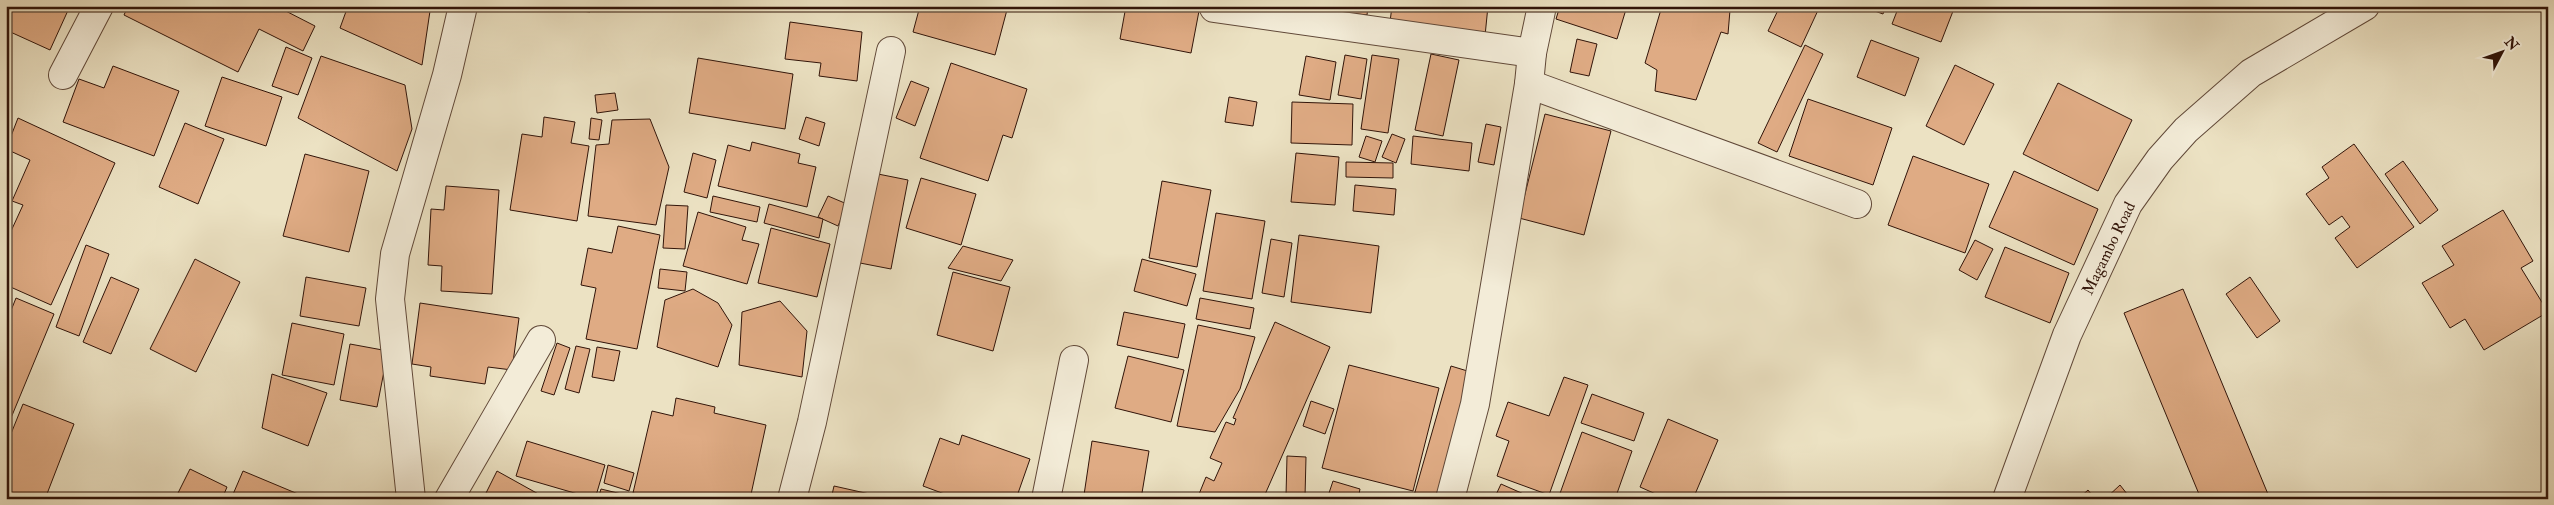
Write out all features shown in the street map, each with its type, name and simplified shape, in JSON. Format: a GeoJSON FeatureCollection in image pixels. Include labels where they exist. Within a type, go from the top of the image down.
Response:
{"type":"FeatureCollection","features":[{"type":"Feature","properties":{"kind":"street"},"geometry":{"type":"LineString","coordinates":[[63,75],[99,6]]}},
{"type":"Feature","properties":{"kind":"street"},"geometry":{"type":"LineString","coordinates":[[411,499],[391,308],[391,277],[395,254],[447,74],[463,6]]}},
{"type":"Feature","properties":{"kind":"street"},"geometry":{"type":"LineString","coordinates":[[1450,499],[1475,404],[1529,84],[1532,53],[1542,6]]}},
{"type":"Feature","properties":{"kind":"street","name":"Magambo Road"},"geometry":{"type":"LineString","coordinates":[[2007,499],[2066,335],[2128,204],[2160,159],[2216,101],[2327,15],[2365,6]]}},
{"type":"Feature","properties":{"kind":"street"},"geometry":{"type":"LineString","coordinates":[[1214,8],[1532,53]]}},
{"type":"Feature","properties":{"kind":"street"},"geometry":{"type":"LineString","coordinates":[[792,499],[812,422],[891,51]]}},
{"type":"Feature","properties":{"kind":"street"},"geometry":{"type":"LineString","coordinates":[[1529,84],[1857,204]]}},
{"type":"Feature","properties":{"kind":"street"},"geometry":{"type":"LineString","coordinates":[[449,499],[541,340]]}},
{"type":"Feature","properties":{"kind":"street"},"geometry":{"type":"LineString","coordinates":[[1046,499],[1074,360]]}},
{"type":"Feature","properties":{"kind":"building"},"geometry":{"type":"Polygon","coordinates":[[[6,6],[70,6],[50,50],[6,30],[6,6]]]}},
{"type":"Feature","properties":{"kind":"building"},"geometry":{"type":"Polygon","coordinates":[[[128,6],[276,6],[315,26],[303,51],[259,29],[238,72],[124,15],[128,6]]]}},
{"type":"Feature","properties":{"kind":"building"},"geometry":{"type":"Polygon","coordinates":[[[348,6],[419,6],[430,11],[422,65],[340,28],[348,6]]]}},
{"type":"Feature","properties":{"kind":"building"},"geometry":{"type":"Polygon","coordinates":[[[540,6],[591,6],[590,12],[540,6]]]}},
{"type":"Feature","properties":{"kind":"building"},"geometry":{"type":"Polygon","coordinates":[[[920,6],[1008,6],[995,55],[913,32],[920,6]]]}},
{"type":"Feature","properties":{"kind":"building"},"geometry":{"type":"Polygon","coordinates":[[[1126,6],[1178,6],[1199,11],[1191,53],[1120,39],[1126,6]]]}},
{"type":"Feature","properties":{"kind":"building"},"geometry":{"type":"Polygon","coordinates":[[[1327,6],[1368,6],[1367,15],[1326,11],[1327,6]]]}},
{"type":"Feature","properties":{"kind":"building"},"geometry":{"type":"Polygon","coordinates":[[[1392,6],[1488,6],[1485,36],[1390,22],[1392,6]]]}},
{"type":"Feature","properties":{"kind":"building"},"geometry":{"type":"Polygon","coordinates":[[[1560,6],[1627,6],[1617,39],[1556,19],[1560,6]]]}},
{"type":"Feature","properties":{"kind":"building"},"geometry":{"type":"Polygon","coordinates":[[[1662,6],[1719,6],[1730,10],[1728,34],[1721,32],[1696,100],[1655,91],[1657,70],[1645,63],[1662,6]]]}},
{"type":"Feature","properties":{"kind":"building"},"geometry":{"type":"Polygon","coordinates":[[[1780,6],[1820,6],[1801,47],[1768,31],[1780,6]]]}},
{"type":"Feature","properties":{"kind":"building"},"geometry":{"type":"Polygon","coordinates":[[[1861,6],[1886,6],[1883,14],[1861,6]]]}},
{"type":"Feature","properties":{"kind":"building"},"geometry":{"type":"Polygon","coordinates":[[[1899,6],[1955,6],[1941,42],[1892,24],[1899,6]]]}},
{"type":"Feature","properties":{"kind":"building"},"geometry":{"type":"Polygon","coordinates":[[[790,22],[862,32],[857,81],[819,76],[821,63],[785,59],[790,22]]]}},
{"type":"Feature","properties":{"kind":"building"},"geometry":{"type":"Polygon","coordinates":[[[1577,39],[1597,44],[1589,76],[1570,72],[1577,39]]]}},
{"type":"Feature","properties":{"kind":"building"},"geometry":{"type":"Polygon","coordinates":[[[1871,40],[1919,58],[1905,96],[1857,77],[1871,40]]]}},
{"type":"Feature","properties":{"kind":"building"},"geometry":{"type":"Polygon","coordinates":[[[1805,45],[1823,54],[1777,152],[1758,143],[1805,45]]]}},
{"type":"Feature","properties":{"kind":"building"},"geometry":{"type":"Polygon","coordinates":[[[286,47],[312,58],[298,95],[272,86],[286,47]]]}},
{"type":"Feature","properties":{"kind":"building"},"geometry":{"type":"Polygon","coordinates":[[[1431,54],[1459,60],[1443,136],[1415,130],[1431,54]]]}},
{"type":"Feature","properties":{"kind":"building"},"geometry":{"type":"Polygon","coordinates":[[[1345,55],[1367,59],[1361,99],[1338,95],[1345,55]]]}},
{"type":"Feature","properties":{"kind":"building"},"geometry":{"type":"Polygon","coordinates":[[[1372,55],[1399,59],[1388,133],[1361,129],[1372,55]]]}},
{"type":"Feature","properties":{"kind":"building"},"geometry":{"type":"Polygon","coordinates":[[[321,56],[405,85],[412,129],[397,171],[298,118],[321,56]]]}},
{"type":"Feature","properties":{"kind":"building"},"geometry":{"type":"Polygon","coordinates":[[[1306,56],[1336,62],[1330,100],[1299,95],[1306,56]]]}},
{"type":"Feature","properties":{"kind":"building"},"geometry":{"type":"Polygon","coordinates":[[[698,58],[793,74],[785,129],[689,113],[698,58]]]}},
{"type":"Feature","properties":{"kind":"building"},"geometry":{"type":"Polygon","coordinates":[[[951,63],[1027,89],[1012,138],[1003,135],[988,181],[920,158],[951,63]]]}},
{"type":"Feature","properties":{"kind":"building"},"geometry":{"type":"Polygon","coordinates":[[[1955,65],[1994,84],[1964,145],[1926,126],[1955,65]]]}},
{"type":"Feature","properties":{"kind":"building"},"geometry":{"type":"Polygon","coordinates":[[[113,66],[179,91],[154,156],[63,122],[79,79],[104,88],[113,66]]]}},
{"type":"Feature","properties":{"kind":"building"},"geometry":{"type":"Polygon","coordinates":[[[222,77],[282,97],[266,146],[205,126],[222,77]]]}},
{"type":"Feature","properties":{"kind":"building"},"geometry":{"type":"Polygon","coordinates":[[[911,81],[929,88],[915,126],[896,118],[911,81]]]}},
{"type":"Feature","properties":{"kind":"building"},"geometry":{"type":"Polygon","coordinates":[[[2058,83],[2132,120],[2098,191],[2023,154],[2058,83]]]}},
{"type":"Feature","properties":{"kind":"building"},"geometry":{"type":"Polygon","coordinates":[[[615,93],[618,110],[597,113],[595,95],[615,93]]]}},
{"type":"Feature","properties":{"kind":"building"},"geometry":{"type":"Polygon","coordinates":[[[1229,97],[1257,102],[1253,126],[1225,122],[1229,97]]]}},
{"type":"Feature","properties":{"kind":"building"},"geometry":{"type":"Polygon","coordinates":[[[1808,99],[1892,128],[1873,185],[1789,156],[1808,99]]]}},
{"type":"Feature","properties":{"kind":"building"},"geometry":{"type":"Polygon","coordinates":[[[1292,102],[1353,104],[1352,145],[1291,143],[1292,102]]]}},
{"type":"Feature","properties":{"kind":"building"},"geometry":{"type":"Polygon","coordinates":[[[1545,114],[1611,131],[1584,235],[1519,218],[1545,114]]]}},
{"type":"Feature","properties":{"kind":"building"},"geometry":{"type":"Polygon","coordinates":[[[544,117],[575,122],[571,143],[589,146],[577,221],[510,210],[522,134],[542,137],[544,117]]]}},
{"type":"Feature","properties":{"kind":"building"},"geometry":{"type":"Polygon","coordinates":[[[806,117],[825,123],[819,146],[799,139],[806,117]]]}},
{"type":"Feature","properties":{"kind":"building"},"geometry":{"type":"Polygon","coordinates":[[[18,118],[115,163],[51,305],[6,285],[6,242],[23,205],[12,201],[30,160],[6,149],[18,118]]]}},
{"type":"Feature","properties":{"kind":"building"},"geometry":{"type":"Polygon","coordinates":[[[591,118],[602,120],[599,140],[589,139],[591,118]]]}},
{"type":"Feature","properties":{"kind":"building"},"geometry":{"type":"Polygon","coordinates":[[[650,119],[669,167],[656,225],[588,216],[596,145],[609,144],[612,120],[650,119]]]}},
{"type":"Feature","properties":{"kind":"building"},"geometry":{"type":"Polygon","coordinates":[[[185,123],[224,139],[198,204],[159,187],[185,123]]]}},
{"type":"Feature","properties":{"kind":"building"},"geometry":{"type":"Polygon","coordinates":[[[1486,124],[1501,127],[1494,165],[1478,162],[1486,124]]]}},
{"type":"Feature","properties":{"kind":"building"},"geometry":{"type":"Polygon","coordinates":[[[1392,134],[1405,139],[1396,163],[1382,157],[1392,134]]]}},
{"type":"Feature","properties":{"kind":"building"},"geometry":{"type":"Polygon","coordinates":[[[1366,136],[1382,141],[1375,162],[1359,157],[1366,136]]]}},
{"type":"Feature","properties":{"kind":"building"},"geometry":{"type":"Polygon","coordinates":[[[1413,136],[1472,143],[1469,171],[1411,164],[1413,136]]]}},
{"type":"Feature","properties":{"kind":"building"},"geometry":{"type":"Polygon","coordinates":[[[752,142],[800,154],[798,163],[816,167],[807,207],[718,186],[728,145],[750,151],[752,142]]]}},
{"type":"Feature","properties":{"kind":"building"},"geometry":{"type":"Polygon","coordinates":[[[2354,144],[2414,227],[2357,268],[2335,238],[2350,227],[2342,216],[2329,225],[2306,194],[2329,178],[2322,167],[2354,144]]]}},
{"type":"Feature","properties":{"kind":"building"},"geometry":{"type":"Polygon","coordinates":[[[693,153],[716,160],[707,198],[684,192],[693,153]]]}},
{"type":"Feature","properties":{"kind":"building"},"geometry":{"type":"Polygon","coordinates":[[[1296,153],[1339,157],[1335,205],[1291,202],[1296,153]]]}},
{"type":"Feature","properties":{"kind":"building"},"geometry":{"type":"Polygon","coordinates":[[[305,154],[369,171],[349,252],[283,236],[305,154]]]}},
{"type":"Feature","properties":{"kind":"building"},"geometry":{"type":"Polygon","coordinates":[[[1913,156],[1989,184],[1965,253],[1888,225],[1913,156]]]}},
{"type":"Feature","properties":{"kind":"building"},"geometry":{"type":"Polygon","coordinates":[[[2403,161],[2438,210],[2420,224],[2385,174],[2403,161]]]}},
{"type":"Feature","properties":{"kind":"building"},"geometry":{"type":"Polygon","coordinates":[[[1346,162],[1393,163],[1393,178],[1346,177],[1346,162]]]}},
{"type":"Feature","properties":{"kind":"building"},"geometry":{"type":"Polygon","coordinates":[[[2014,171],[2098,209],[2074,265],[1989,227],[2014,171]]]}},
{"type":"Feature","properties":{"kind":"building"},"geometry":{"type":"Polygon","coordinates":[[[878,174],[908,180],[891,269],[860,263],[878,174]]]}},
{"type":"Feature","properties":{"kind":"building"},"geometry":{"type":"Polygon","coordinates":[[[921,178],[976,194],[961,245],[906,228],[921,178]]]}},
{"type":"Feature","properties":{"kind":"building"},"geometry":{"type":"Polygon","coordinates":[[[1162,181],[1211,190],[1197,267],[1149,258],[1162,181]]]}},
{"type":"Feature","properties":{"kind":"building"},"geometry":{"type":"Polygon","coordinates":[[[1355,185],[1396,189],[1394,215],[1353,211],[1355,185]]]}},
{"type":"Feature","properties":{"kind":"building"},"geometry":{"type":"Polygon","coordinates":[[[446,186],[499,190],[492,294],[441,291],[442,266],[428,265],[431,209],[444,210],[446,186]]]}},
{"type":"Feature","properties":{"kind":"building"},"geometry":{"type":"Polygon","coordinates":[[[713,196],[760,207],[757,222],[710,212],[713,196]]]}},
{"type":"Feature","properties":{"kind":"building"},"geometry":{"type":"Polygon","coordinates":[[[828,196],[847,204],[838,226],[818,217],[828,196]]]}},
{"type":"Feature","properties":{"kind":"building"},"geometry":{"type":"Polygon","coordinates":[[[769,204],[823,219],[819,238],[764,223],[769,204]]]}},
{"type":"Feature","properties":{"kind":"building"},"geometry":{"type":"Polygon","coordinates":[[[666,205],[688,206],[685,249],[663,248],[666,205]]]}},
{"type":"Feature","properties":{"kind":"building"},"geometry":{"type":"Polygon","coordinates":[[[2503,210],[2533,261],[2521,268],[2548,312],[2484,350],[2465,319],[2450,328],[2422,283],[2454,265],[2442,246],[2503,210]]]}},
{"type":"Feature","properties":{"kind":"building"},"geometry":{"type":"Polygon","coordinates":[[[698,212],[746,227],[742,240],[759,244],[747,284],[683,266],[698,212]]]}},
{"type":"Feature","properties":{"kind":"building"},"geometry":{"type":"Polygon","coordinates":[[[1216,213],[1265,221],[1252,299],[1203,291],[1216,213]]]}},
{"type":"Feature","properties":{"kind":"building"},"geometry":{"type":"Polygon","coordinates":[[[618,226],[660,235],[637,349],[586,339],[596,288],[581,285],[588,248],[612,253],[618,226]]]}},
{"type":"Feature","properties":{"kind":"building"},"geometry":{"type":"Polygon","coordinates":[[[771,228],[830,244],[817,297],[758,283],[771,228]]]}},
{"type":"Feature","properties":{"kind":"building"},"geometry":{"type":"Polygon","coordinates":[[[1299,235],[1379,246],[1371,313],[1291,302],[1299,235]]]}},
{"type":"Feature","properties":{"kind":"building"},"geometry":{"type":"Polygon","coordinates":[[[1271,239],[1292,243],[1284,297],[1262,293],[1271,239]]]}},
{"type":"Feature","properties":{"kind":"building"},"geometry":{"type":"Polygon","coordinates":[[[1975,240],[1993,249],[1977,280],[1959,270],[1975,240]]]}},
{"type":"Feature","properties":{"kind":"building"},"geometry":{"type":"Polygon","coordinates":[[[86,245],[109,254],[79,336],[56,327],[86,245]]]}},
{"type":"Feature","properties":{"kind":"building"},"geometry":{"type":"Polygon","coordinates":[[[963,246],[1013,260],[1001,281],[948,268],[963,246]]]}},
{"type":"Feature","properties":{"kind":"building"},"geometry":{"type":"Polygon","coordinates":[[[2005,247],[2069,273],[2050,323],[1985,297],[2005,247]]]}},
{"type":"Feature","properties":{"kind":"building"},"geometry":{"type":"Polygon","coordinates":[[[195,259],[240,282],[196,372],[150,349],[195,259]]]}},
{"type":"Feature","properties":{"kind":"building"},"geometry":{"type":"Polygon","coordinates":[[[1142,259],[1196,274],[1187,306],[1134,291],[1142,259]]]}},
{"type":"Feature","properties":{"kind":"building"},"geometry":{"type":"Polygon","coordinates":[[[660,269],[687,272],[685,291],[658,288],[660,269]]]}},
{"type":"Feature","properties":{"kind":"building"},"geometry":{"type":"Polygon","coordinates":[[[953,272],[1010,287],[993,351],[937,335],[953,272]]]}},
{"type":"Feature","properties":{"kind":"building"},"geometry":{"type":"Polygon","coordinates":[[[111,277],[139,289],[111,354],[83,342],[111,277]]]}},
{"type":"Feature","properties":{"kind":"building"},"geometry":{"type":"Polygon","coordinates":[[[306,277],[366,288],[359,326],[300,316],[306,277]]]}},
{"type":"Feature","properties":{"kind":"building"},"geometry":{"type":"Polygon","coordinates":[[[2250,277],[2280,321],[2257,338],[2226,294],[2250,277]]]}},
{"type":"Feature","properties":{"kind":"building"},"geometry":{"type":"Polygon","coordinates":[[[693,289],[718,303],[732,325],[718,367],[657,347],[665,300],[693,289]]]}},
{"type":"Feature","properties":{"kind":"building"},"geometry":{"type":"Polygon","coordinates":[[[2183,289],[2270,499],[2201,499],[2124,313],[2183,289]]]}},
{"type":"Feature","properties":{"kind":"building"},"geometry":{"type":"Polygon","coordinates":[[[16,298],[54,314],[6,430],[6,323],[16,298]]]}},
{"type":"Feature","properties":{"kind":"building"},"geometry":{"type":"Polygon","coordinates":[[[1200,298],[1254,308],[1250,329],[1196,319],[1200,298]]]}},
{"type":"Feature","properties":{"kind":"building"},"geometry":{"type":"Polygon","coordinates":[[[780,301],[807,331],[802,377],[739,365],[742,312],[780,301]]]}},
{"type":"Feature","properties":{"kind":"building"},"geometry":{"type":"Polygon","coordinates":[[[420,303],[519,318],[512,370],[488,367],[485,384],[430,376],[431,367],[412,364],[420,303]]]}},
{"type":"Feature","properties":{"kind":"building"},"geometry":{"type":"Polygon","coordinates":[[[1124,312],[1185,324],[1178,358],[1117,345],[1124,312]]]}},
{"type":"Feature","properties":{"kind":"building"},"geometry":{"type":"Polygon","coordinates":[[[1275,322],[1330,347],[1263,499],[1197,499],[1206,477],[1214,481],[1222,463],[1210,458],[1226,422],[1234,425],[1236,419],[1233,418],[1275,322]]]}},
{"type":"Feature","properties":{"kind":"building"},"geometry":{"type":"Polygon","coordinates":[[[292,323],[344,334],[334,385],[282,375],[292,323]]]}},
{"type":"Feature","properties":{"kind":"building"},"geometry":{"type":"Polygon","coordinates":[[[1198,325],[1255,337],[1240,389],[1215,432],[1177,426],[1198,325]]]}},
{"type":"Feature","properties":{"kind":"building"},"geometry":{"type":"Polygon","coordinates":[[[557,343],[570,348],[554,395],[541,391],[557,343]]]}},
{"type":"Feature","properties":{"kind":"building"},"geometry":{"type":"Polygon","coordinates":[[[350,344],[388,351],[377,407],[340,400],[350,344]]]}},
{"type":"Feature","properties":{"kind":"building"},"geometry":{"type":"Polygon","coordinates":[[[576,346],[590,349],[579,393],[565,389],[576,346]]]}},
{"type":"Feature","properties":{"kind":"building"},"geometry":{"type":"Polygon","coordinates":[[[597,347],[620,351],[614,381],[592,377],[597,347]]]}},
{"type":"Feature","properties":{"kind":"building"},"geometry":{"type":"Polygon","coordinates":[[[1128,356],[1184,370],[1171,422],[1115,408],[1128,356]]]}},
{"type":"Feature","properties":{"kind":"building"},"geometry":{"type":"Polygon","coordinates":[[[1349,365],[1439,388],[1413,491],[1322,468],[1349,365]]]}},
{"type":"Feature","properties":{"kind":"building"},"geometry":{"type":"Polygon","coordinates":[[[1451,366],[1474,373],[1439,499],[1413,499],[1451,366]]]}},
{"type":"Feature","properties":{"kind":"building"},"geometry":{"type":"Polygon","coordinates":[[[272,374],[327,393],[308,446],[262,428],[272,374]]]}},
{"type":"Feature","properties":{"kind":"building"},"geometry":{"type":"Polygon","coordinates":[[[1564,377],[1588,385],[1549,495],[1497,476],[1509,441],[1496,436],[1508,402],[1549,416],[1564,377]]]}},
{"type":"Feature","properties":{"kind":"building"},"geometry":{"type":"Polygon","coordinates":[[[1592,394],[1644,413],[1634,441],[1581,423],[1592,394]]]}},
{"type":"Feature","properties":{"kind":"building"},"geometry":{"type":"Polygon","coordinates":[[[676,398],[715,407],[714,413],[766,425],[750,499],[659,499],[633,493],[652,411],[673,416],[676,398]]]}},
{"type":"Feature","properties":{"kind":"building"},"geometry":{"type":"Polygon","coordinates":[[[1311,401],[1334,409],[1325,434],[1303,426],[1311,401]]]}},
{"type":"Feature","properties":{"kind":"building"},"geometry":{"type":"Polygon","coordinates":[[[23,404],[74,424],[45,499],[6,499],[6,446],[23,404]]]}},
{"type":"Feature","properties":{"kind":"building"},"geometry":{"type":"Polygon","coordinates":[[[1668,419],[1718,440],[1693,499],[1667,499],[1640,487],[1668,419]]]}},
{"type":"Feature","properties":{"kind":"building"},"geometry":{"type":"Polygon","coordinates":[[[1582,432],[1632,451],[1615,499],[1558,499],[1582,432]]]}},
{"type":"Feature","properties":{"kind":"building"},"geometry":{"type":"Polygon","coordinates":[[[962,435],[1030,459],[1016,499],[958,499],[923,486],[940,438],[959,445],[962,435]]]}},
{"type":"Feature","properties":{"kind":"building"},"geometry":{"type":"Polygon","coordinates":[[[527,441],[605,465],[595,499],[516,476],[527,441]]]}},
{"type":"Feature","properties":{"kind":"building"},"geometry":{"type":"Polygon","coordinates":[[[1092,441],[1149,451],[1141,499],[1105,499],[1084,495],[1092,441]]]}},
{"type":"Feature","properties":{"kind":"building"},"geometry":{"type":"Polygon","coordinates":[[[1287,456],[1306,457],[1305,497],[1286,496],[1287,456]]]}},
{"type":"Feature","properties":{"kind":"building"},"geometry":{"type":"Polygon","coordinates":[[[608,465],[634,473],[629,491],[604,483],[608,465]]]}},
{"type":"Feature","properties":{"kind":"building"},"geometry":{"type":"Polygon","coordinates":[[[190,469],[227,487],[222,499],[175,499],[190,469]]]}},
{"type":"Feature","properties":{"kind":"building"},"geometry":{"type":"Polygon","coordinates":[[[243,471],[310,499],[231,499],[243,471]]]}},
{"type":"Feature","properties":{"kind":"building"},"geometry":{"type":"Polygon","coordinates":[[[497,471],[542,496],[541,499],[483,499],[497,471]]]}},
{"type":"Feature","properties":{"kind":"building"},"geometry":{"type":"Polygon","coordinates":[[[1333,481],[1360,489],[1358,499],[1327,499],[1333,481]]]}},
{"type":"Feature","properties":{"kind":"building"},"geometry":{"type":"Polygon","coordinates":[[[1501,484],[1535,499],[1494,499],[1501,484]]]}},
{"type":"Feature","properties":{"kind":"building"},"geometry":{"type":"Polygon","coordinates":[[[2120,485],[2131,499],[2105,499],[2120,485]]]}},
{"type":"Feature","properties":{"kind":"building"},"geometry":{"type":"Polygon","coordinates":[[[834,486],[892,499],[831,499],[834,486]]]}},
{"type":"Feature","properties":{"kind":"building"},"geometry":{"type":"Polygon","coordinates":[[[601,489],[630,496],[629,499],[598,499],[601,489]]]}},
{"type":"Feature","properties":{"kind":"building"},"geometry":{"type":"Polygon","coordinates":[[[2088,490],[2095,499],[2078,499],[2088,490]]]}}]}
